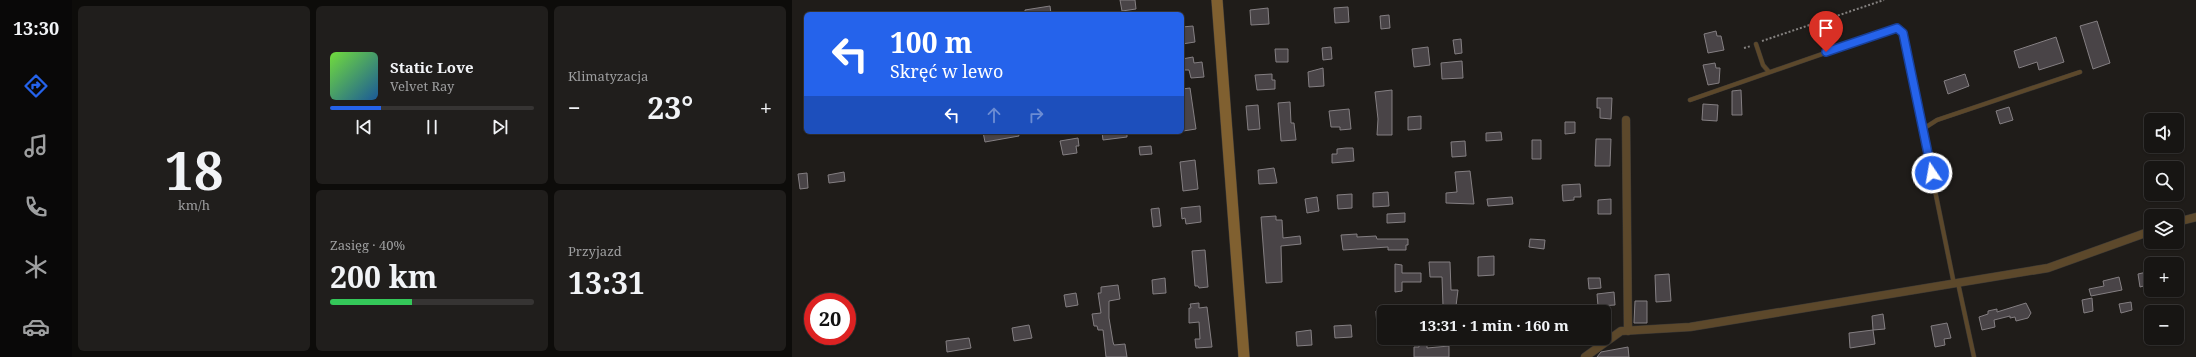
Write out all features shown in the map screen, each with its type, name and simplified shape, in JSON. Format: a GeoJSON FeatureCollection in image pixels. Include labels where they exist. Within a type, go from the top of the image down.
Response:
{"type":"FeatureCollection","features":[{"type":"Feature","properties":{"kind":"street"},"geometry":{"type":"LineString","coordinates":[[1217,0],[1244,357]]}},
{"type":"Feature","properties":{"kind":"street"},"geometry":{"type":"LineString","coordinates":[[1626,120],[1628,331]]}},
{"type":"Feature","properties":{"kind":"street"},"geometry":{"type":"LineString","coordinates":[[2184,220],[2196,217]]}},
{"type":"Feature","properties":{"kind":"street"},"geometry":{"type":"LineString","coordinates":[[1585,357],[1622,331],[1690,327],[2048,268],[2144,234]]}},
{"type":"Feature","properties":{"kind":"lane"},"geometry":{"type":"LineString","coordinates":[[1690,100],[1897,28],[1903,33],[1956,283],[1974,357]]}},
{"type":"Feature","properties":{"kind":"lane"},"geometry":{"type":"LineString","coordinates":[[1756,44],[1763,65],[1769,72]]}},
{"type":"Feature","properties":{"kind":"lane"},"geometry":{"type":"LineString","coordinates":[[1923,129],[1937,120],[2080,72]]}},
{"type":"Feature","properties":{"kind":"path"},"geometry":{"type":"LineString","coordinates":[[1744,48],[1884,0]]}},
{"type":"Feature","properties":{"kind":"building"},"geometry":{"type":"Polygon","coordinates":[[[1120,0],[1135,0],[1136,9],[1122,11],[1120,0]]]}},
{"type":"Feature","properties":{"kind":"building"},"geometry":{"type":"Polygon","coordinates":[[[1050,6],[1051,12],[1025,12],[1025,10],[1050,6]]]}},
{"type":"Feature","properties":{"kind":"building"},"geometry":{"type":"Polygon","coordinates":[[[1348,7],[1349,22],[1335,23],[1334,8],[1348,7]]]}},
{"type":"Feature","properties":{"kind":"building"},"geometry":{"type":"Polygon","coordinates":[[[1268,8],[1269,24],[1251,25],[1250,10],[1268,8]]]}},
{"type":"Feature","properties":{"kind":"building"},"geometry":{"type":"Polygon","coordinates":[[[1389,15],[1390,28],[1381,29],[1380,16],[1389,15]]]}},
{"type":"Feature","properties":{"kind":"building"},"geometry":{"type":"Polygon","coordinates":[[[2097,21],[2110,63],[2093,69],[2080,26],[2097,21]]]}},
{"type":"Feature","properties":{"kind":"building"},"geometry":{"type":"Polygon","coordinates":[[[1193,26],[1195,42],[1184,44],[1184,27],[1193,26]]]}},
{"type":"Feature","properties":{"kind":"building"},"geometry":{"type":"Polygon","coordinates":[[[1716,31],[1717,36],[1721,36],[1724,50],[1708,53],[1704,34],[1716,31]]]}},
{"type":"Feature","properties":{"kind":"building"},"geometry":{"type":"Polygon","coordinates":[[[2056,37],[2064,62],[2039,70],[2037,62],[2019,68],[2014,51],[2056,37]]]}},
{"type":"Feature","properties":{"kind":"building"},"geometry":{"type":"Polygon","coordinates":[[[1461,39],[1462,53],[1455,54],[1453,40],[1461,39]]]}},
{"type":"Feature","properties":{"kind":"building"},"geometry":{"type":"Polygon","coordinates":[[[1331,47],[1332,59],[1323,60],[1322,48],[1331,47]]]}},
{"type":"Feature","properties":{"kind":"building"},"geometry":{"type":"Polygon","coordinates":[[[1428,47],[1430,65],[1414,67],[1412,49],[1428,47]]]}},
{"type":"Feature","properties":{"kind":"building"},"geometry":{"type":"Polygon","coordinates":[[[1275,49],[1288,49],[1288,62],[1276,62],[1275,49]]]}},
{"type":"Feature","properties":{"kind":"building"},"geometry":{"type":"Polygon","coordinates":[[[1193,57],[1194,63],[1202,62],[1204,77],[1191,78],[1189,70],[1184,70],[1184,59],[1193,57]]]}},
{"type":"Feature","properties":{"kind":"building"},"geometry":{"type":"Polygon","coordinates":[[[1462,61],[1463,78],[1442,79],[1441,63],[1462,61]]]}},
{"type":"Feature","properties":{"kind":"building"},"geometry":{"type":"Polygon","coordinates":[[[1715,63],[1716,68],[1720,68],[1719,83],[1708,85],[1703,65],[1715,63]]]}},
{"type":"Feature","properties":{"kind":"building"},"geometry":{"type":"Polygon","coordinates":[[[1323,68],[1324,86],[1309,87],[1308,72],[1323,68]]]}},
{"type":"Feature","properties":{"kind":"building"},"geometry":{"type":"Polygon","coordinates":[[[1272,74],[1272,80],[1275,80],[1275,89],[1257,90],[1255,75],[1272,74]]]}},
{"type":"Feature","properties":{"kind":"building"},"geometry":{"type":"Polygon","coordinates":[[[1965,74],[1969,86],[1948,94],[1944,81],[1965,74]]]}},
{"type":"Feature","properties":{"kind":"building"},"geometry":{"type":"Polygon","coordinates":[[[1190,88],[1196,129],[1184,131],[1184,89],[1190,88]]]}},
{"type":"Feature","properties":{"kind":"building"},"geometry":{"type":"Polygon","coordinates":[[[1392,90],[1392,135],[1377,135],[1378,119],[1375,92],[1392,90]]]}},
{"type":"Feature","properties":{"kind":"building"},"geometry":{"type":"Polygon","coordinates":[[[1741,90],[1742,115],[1732,115],[1732,91],[1741,90]]]}},
{"type":"Feature","properties":{"kind":"building"},"geometry":{"type":"Polygon","coordinates":[[[1597,98],[1612,98],[1611,119],[1600,118],[1600,108],[1597,108],[1597,98]]]}},
{"type":"Feature","properties":{"kind":"building"},"geometry":{"type":"Polygon","coordinates":[[[1290,102],[1291,123],[1294,123],[1296,140],[1281,141],[1278,103],[1290,102]]]}},
{"type":"Feature","properties":{"kind":"building"},"geometry":{"type":"Polygon","coordinates":[[[1703,104],[1718,105],[1717,121],[1702,120],[1703,104]]]}},
{"type":"Feature","properties":{"kind":"building"},"geometry":{"type":"Polygon","coordinates":[[[1258,105],[1260,129],[1248,130],[1246,106],[1258,105]]]}},
{"type":"Feature","properties":{"kind":"building"},"geometry":{"type":"Polygon","coordinates":[[[2009,107],[2013,120],[2000,124],[1996,111],[2009,107]]]}},
{"type":"Feature","properties":{"kind":"building"},"geometry":{"type":"Polygon","coordinates":[[[1349,109],[1351,129],[1340,130],[1340,127],[1331,127],[1329,111],[1349,109]]]}},
{"type":"Feature","properties":{"kind":"building"},"geometry":{"type":"Polygon","coordinates":[[[1421,116],[1421,129],[1408,130],[1408,117],[1421,116]]]}},
{"type":"Feature","properties":{"kind":"building"},"geometry":{"type":"Polygon","coordinates":[[[1565,122],[1575,122],[1575,133],[1565,134],[1565,122]]]}},
{"type":"Feature","properties":{"kind":"building"},"geometry":{"type":"Polygon","coordinates":[[[1501,132],[1502,140],[1486,141],[1486,133],[1501,132]]]}},
{"type":"Feature","properties":{"kind":"building"},"geometry":{"type":"Polygon","coordinates":[[[983,134],[1018,134],[1019,136],[985,142],[983,134]]]}},
{"type":"Feature","properties":{"kind":"building"},"geometry":{"type":"Polygon","coordinates":[[[1102,134],[1127,134],[1127,137],[1103,140],[1102,134]]]}},
{"type":"Feature","properties":{"kind":"building"},"geometry":{"type":"Polygon","coordinates":[[[1078,138],[1079,146],[1076,146],[1077,153],[1063,155],[1060,141],[1078,138]]]}},
{"type":"Feature","properties":{"kind":"building"},"geometry":{"type":"Polygon","coordinates":[[[1596,139],[1611,139],[1610,166],[1595,166],[1596,139]]]}},
{"type":"Feature","properties":{"kind":"building"},"geometry":{"type":"Polygon","coordinates":[[[1532,140],[1541,140],[1541,159],[1532,159],[1532,140]]]}},
{"type":"Feature","properties":{"kind":"building"},"geometry":{"type":"Polygon","coordinates":[[[1465,141],[1466,156],[1452,157],[1451,142],[1465,141]]]}},
{"type":"Feature","properties":{"kind":"building"},"geometry":{"type":"Polygon","coordinates":[[[1151,146],[1152,154],[1140,155],[1139,147],[1151,146]]]}},
{"type":"Feature","properties":{"kind":"building"},"geometry":{"type":"Polygon","coordinates":[[[1353,148],[1354,161],[1332,163],[1332,154],[1337,154],[1337,149],[1353,148]]]}},
{"type":"Feature","properties":{"kind":"building"},"geometry":{"type":"Polygon","coordinates":[[[1195,160],[1198,189],[1183,191],[1180,162],[1195,160]]]}},
{"type":"Feature","properties":{"kind":"building"},"geometry":{"type":"Polygon","coordinates":[[[1274,168],[1277,183],[1259,184],[1258,170],[1274,168]]]}},
{"type":"Feature","properties":{"kind":"building"},"geometry":{"type":"Polygon","coordinates":[[[1470,171],[1474,204],[1446,203],[1446,193],[1457,192],[1455,172],[1470,171]]]}},
{"type":"Feature","properties":{"kind":"building"},"geometry":{"type":"Polygon","coordinates":[[[844,172],[845,181],[829,183],[828,175],[844,172]]]}},
{"type":"Feature","properties":{"kind":"building"},"geometry":{"type":"Polygon","coordinates":[[[807,173],[808,188],[800,189],[798,174],[807,173]]]}},
{"type":"Feature","properties":{"kind":"building"},"geometry":{"type":"Polygon","coordinates":[[[1580,184],[1581,197],[1574,197],[1574,200],[1563,201],[1562,185],[1580,184]]]}},
{"type":"Feature","properties":{"kind":"building"},"geometry":{"type":"Polygon","coordinates":[[[1388,192],[1389,206],[1373,207],[1373,193],[1388,192]]]}},
{"type":"Feature","properties":{"kind":"building"},"geometry":{"type":"Polygon","coordinates":[[[1352,194],[1352,208],[1338,209],[1337,195],[1352,194]]]}},
{"type":"Feature","properties":{"kind":"building"},"geometry":{"type":"Polygon","coordinates":[[[1317,197],[1319,211],[1307,213],[1305,199],[1317,197]]]}},
{"type":"Feature","properties":{"kind":"building"},"geometry":{"type":"Polygon","coordinates":[[[1512,197],[1513,204],[1488,206],[1487,199],[1512,197]]]}},
{"type":"Feature","properties":{"kind":"building"},"geometry":{"type":"Polygon","coordinates":[[[1611,199],[1611,214],[1598,214],[1598,200],[1611,199]]]}},
{"type":"Feature","properties":{"kind":"building"},"geometry":{"type":"Polygon","coordinates":[[[1200,206],[1201,222],[1186,224],[1185,218],[1182,219],[1181,208],[1200,206]]]}},
{"type":"Feature","properties":{"kind":"building"},"geometry":{"type":"Polygon","coordinates":[[[1159,208],[1161,226],[1153,227],[1151,209],[1159,208]]]}},
{"type":"Feature","properties":{"kind":"building"},"geometry":{"type":"Polygon","coordinates":[[[1405,213],[1405,222],[1387,223],[1387,214],[1405,213]]]}},
{"type":"Feature","properties":{"kind":"building"},"geometry":{"type":"Polygon","coordinates":[[[1276,216],[1276,220],[1282,220],[1283,238],[1300,236],[1301,244],[1281,246],[1282,282],[1266,283],[1261,217],[1276,216]]]}},
{"type":"Feature","properties":{"kind":"building"},"geometry":{"type":"Polygon","coordinates":[[[1357,234],[1357,237],[1376,236],[1377,239],[1408,239],[1408,245],[1406,245],[1406,250],[1388,250],[1388,247],[1343,250],[1341,235],[1357,234]]]}},
{"type":"Feature","properties":{"kind":"building"},"geometry":{"type":"Polygon","coordinates":[[[1530,239],[1545,240],[1544,249],[1529,247],[1530,239]]]}},
{"type":"Feature","properties":{"kind":"building"},"geometry":{"type":"Polygon","coordinates":[[[1205,250],[1208,287],[1199,288],[1198,286],[1195,286],[1192,251],[1205,250]]]}},
{"type":"Feature","properties":{"kind":"building"},"geometry":{"type":"Polygon","coordinates":[[[1494,256],[1494,275],[1478,276],[1478,257],[1494,256]]]}},
{"type":"Feature","properties":{"kind":"building"},"geometry":{"type":"Polygon","coordinates":[[[1429,262],[1450,262],[1451,290],[1458,290],[1456,305],[1443,305],[1442,277],[1430,277],[1429,262]]]}},
{"type":"Feature","properties":{"kind":"building"},"geometry":{"type":"Polygon","coordinates":[[[1395,264],[1402,265],[1402,273],[1421,273],[1421,282],[1402,282],[1402,291],[1395,292],[1395,264]]]}},
{"type":"Feature","properties":{"kind":"building"},"geometry":{"type":"Polygon","coordinates":[[[2144,273],[2144,286],[2140,287],[2138,274],[2144,273]]]}},
{"type":"Feature","properties":{"kind":"building"},"geometry":{"type":"Polygon","coordinates":[[[1669,274],[1671,301],[1656,302],[1655,275],[1669,274]]]}},
{"type":"Feature","properties":{"kind":"building"},"geometry":{"type":"Polygon","coordinates":[[[2119,277],[2122,290],[2091,296],[2089,289],[2104,286],[2103,281],[2119,277]]]}},
{"type":"Feature","properties":{"kind":"building"},"geometry":{"type":"Polygon","coordinates":[[[1165,278],[1166,293],[1153,294],[1152,280],[1165,278]]]}},
{"type":"Feature","properties":{"kind":"building"},"geometry":{"type":"Polygon","coordinates":[[[1588,278],[1600,278],[1601,288],[1589,289],[1588,278]]]}},
{"type":"Feature","properties":{"kind":"building"},"geometry":{"type":"Polygon","coordinates":[[[1118,285],[1120,299],[1109,301],[1109,318],[1114,345],[1125,344],[1127,357],[1106,357],[1103,330],[1098,330],[1097,326],[1094,326],[1092,314],[1101,313],[1098,293],[1101,293],[1101,287],[1118,285]]]}},
{"type":"Feature","properties":{"kind":"building"},"geometry":{"type":"Polygon","coordinates":[[[1614,292],[1615,305],[1598,305],[1597,294],[1614,292]]]}},
{"type":"Feature","properties":{"kind":"building"},"geometry":{"type":"Polygon","coordinates":[[[1076,293],[1078,305],[1066,307],[1064,295],[1076,293]]]}},
{"type":"Feature","properties":{"kind":"building"},"geometry":{"type":"Polygon","coordinates":[[[2092,298],[2093,311],[2084,313],[2082,300],[2092,298]]]}},
{"type":"Feature","properties":{"kind":"building"},"geometry":{"type":"Polygon","coordinates":[[[1635,301],[1647,301],[1647,323],[1634,323],[1635,301]]]}},
{"type":"Feature","properties":{"kind":"building"},"geometry":{"type":"Polygon","coordinates":[[[2131,302],[2132,310],[2121,313],[2119,304],[2131,302]]]}},
{"type":"Feature","properties":{"kind":"building"},"geometry":{"type":"Polygon","coordinates":[[[1199,303],[1199,308],[1207,307],[1212,347],[1196,348],[1195,339],[1200,339],[1199,322],[1189,323],[1189,308],[1191,308],[1190,304],[1199,303]]]}},
{"type":"Feature","properties":{"kind":"building"},"geometry":{"type":"Polygon","coordinates":[[[2026,303],[2031,313],[2028,318],[2016,321],[2015,317],[2010,318],[2010,316],[1994,320],[1995,327],[1982,330],[1979,317],[1988,314],[1988,311],[1997,309],[1997,312],[2026,303]]]}},
{"type":"Feature","properties":{"kind":"building"},"geometry":{"type":"Polygon","coordinates":[[[1883,314],[1885,329],[1873,330],[1872,316],[1883,314]]]}},
{"type":"Feature","properties":{"kind":"building"},"geometry":{"type":"Polygon","coordinates":[[[1947,323],[1951,338],[1944,339],[1945,345],[1935,347],[1931,326],[1947,323]]]}},
{"type":"Feature","properties":{"kind":"building"},"geometry":{"type":"Polygon","coordinates":[[[1029,325],[1032,338],[1014,341],[1012,328],[1029,325]]]}},
{"type":"Feature","properties":{"kind":"building"},"geometry":{"type":"Polygon","coordinates":[[[1351,325],[1352,337],[1335,338],[1334,326],[1351,325]]]}},
{"type":"Feature","properties":{"kind":"building"},"geometry":{"type":"Polygon","coordinates":[[[1311,330],[1312,345],[1297,346],[1296,332],[1311,330]]]}},
{"type":"Feature","properties":{"kind":"building"},"geometry":{"type":"Polygon","coordinates":[[[1873,330],[1875,344],[1850,348],[1849,333],[1873,330]]]}},
{"type":"Feature","properties":{"kind":"building"},"geometry":{"type":"Polygon","coordinates":[[[969,338],[971,348],[947,352],[946,341],[969,338]]]}},
{"type":"Feature","properties":{"kind":"building"},"geometry":{"type":"Polygon","coordinates":[[[1419,345],[1427,345],[1427,348],[1449,346],[1449,357],[1414,357],[1414,347],[1419,347],[1419,345]]]}},
{"type":"Feature","properties":{"kind":"building"},"geometry":{"type":"Polygon","coordinates":[[[1628,347],[1629,357],[1597,357],[1601,352],[1628,347]]]}},
{"type":"Feature","properties":{"kind":"route"},"geometry":{"type":"LineString","coordinates":[[1826,52],[1897,28],[1903,33],[1932,173]]}}]}
